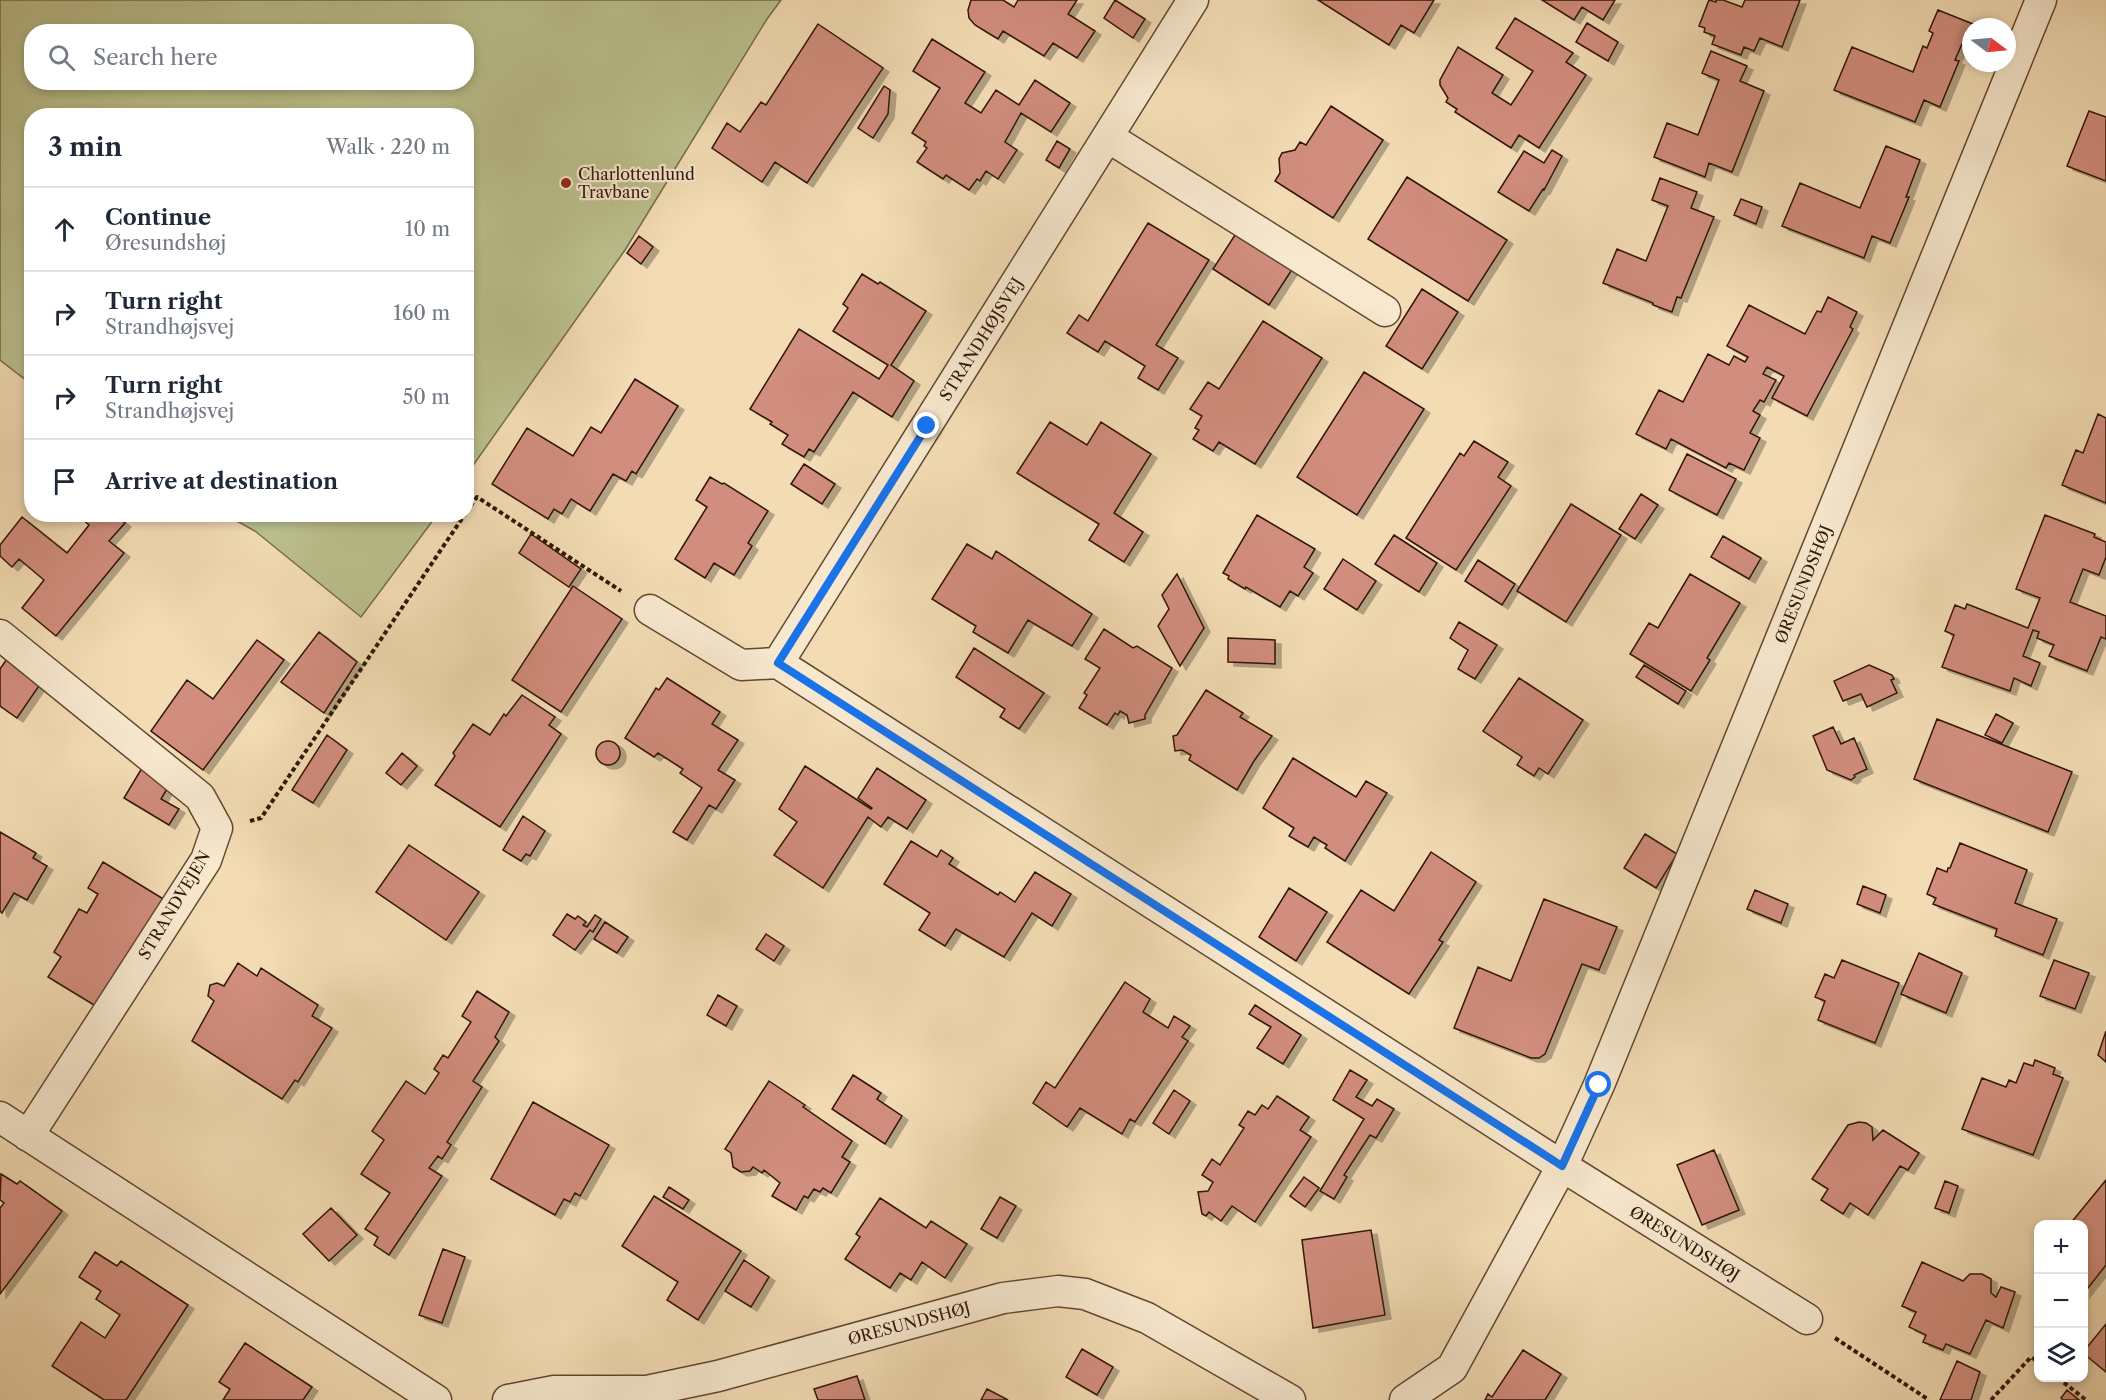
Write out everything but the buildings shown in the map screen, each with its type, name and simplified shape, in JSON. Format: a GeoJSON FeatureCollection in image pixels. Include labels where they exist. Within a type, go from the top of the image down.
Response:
{"type":"FeatureCollection","features":[{"type":"Feature","properties":{"kind":"street","name":"STRANDHØJSVEJ"},"geometry":{"type":"LineString","coordinates":[[778,663],[1194,0]]}},
{"type":"Feature","properties":{"kind":"street","name":"ØRESUNDSHØJ"},"geometry":{"type":"LineString","coordinates":[[1405,1400],[1452,1368],[1562,1166],[1599,1085],[2041,0]]}},
{"type":"Feature","properties":{"kind":"street"},"geometry":{"type":"LineString","coordinates":[[1108,137],[1385,311]]}},
{"type":"Feature","properties":{"kind":"street"},"geometry":{"type":"LineString","coordinates":[[650,610],[741,665],[778,663],[1562,1166]]}},
{"type":"Feature","properties":{"kind":"street"},"geometry":{"type":"LineString","coordinates":[[0,635],[200,797],[217,828]]}},
{"type":"Feature","properties":{"kind":"street","name":"STRANDVEJEN"},"geometry":{"type":"LineString","coordinates":[[28,1136],[206,860],[217,828]]}},
{"type":"Feature","properties":{"kind":"street"},"geometry":{"type":"LineString","coordinates":[[0,1117],[436,1400]]}},
{"type":"Feature","properties":{"kind":"street","name":"ØRESUNDSHØJ"},"geometry":{"type":"LineString","coordinates":[[1562,1166],[1807,1319]]}},
{"type":"Feature","properties":{"kind":"street","name":"ØRESUNDSHØJ"},"geometry":{"type":"LineString","coordinates":[[508,1400],[554,1391],[647,1391],[718,1376],[1003,1298],[1058,1291],[1085,1294],[1148,1318],[1290,1400]]}},
{"type":"Feature","properties":{"kind":"path"},"geometry":{"type":"LineString","coordinates":[[474,501],[477,497],[650,610]]}},
{"type":"Feature","properties":{"kind":"path"},"geometry":{"type":"LineString","coordinates":[[217,828],[261,818],[460,522]]}},
{"type":"Feature","properties":{"kind":"path"},"geometry":{"type":"LineString","coordinates":[[1807,1319],[1929,1400]]}},
{"type":"Feature","properties":{"kind":"path"},"geometry":{"type":"LineString","coordinates":[[1991,1400],[2031,1357],[2034,1359]]}},
{"type":"Feature","properties":{"kind":"path"},"geometry":{"type":"LineString","coordinates":[[2064,1382],[2086,1400]]}},
{"type":"Feature","properties":{"kind":"green space","name":"Charlottenlund Travbane"},"geometry":{"type":"Polygon","coordinates":[[[0,0],[781,0],[767,19],[625,250],[474,464],[474,108],[24,108],[24,379],[0,360],[0,0]]]}},
{"type":"Feature","properties":{"kind":"green space"},"geometry":{"type":"Polygon","coordinates":[[[239,522],[432,522],[361,617],[255,531],[239,522]]]}},
{"type":"Feature","properties":{"kind":"place","name":"Charlottenlund Travbane"},"geometry":{"type":"Point","coordinates":[566,183]}},
{"type":"Feature","properties":{"kind":"route"},"geometry":{"type":"LineString","coordinates":[[927,426],[778,663],[1562,1166],[1599,1085]]}}]}
